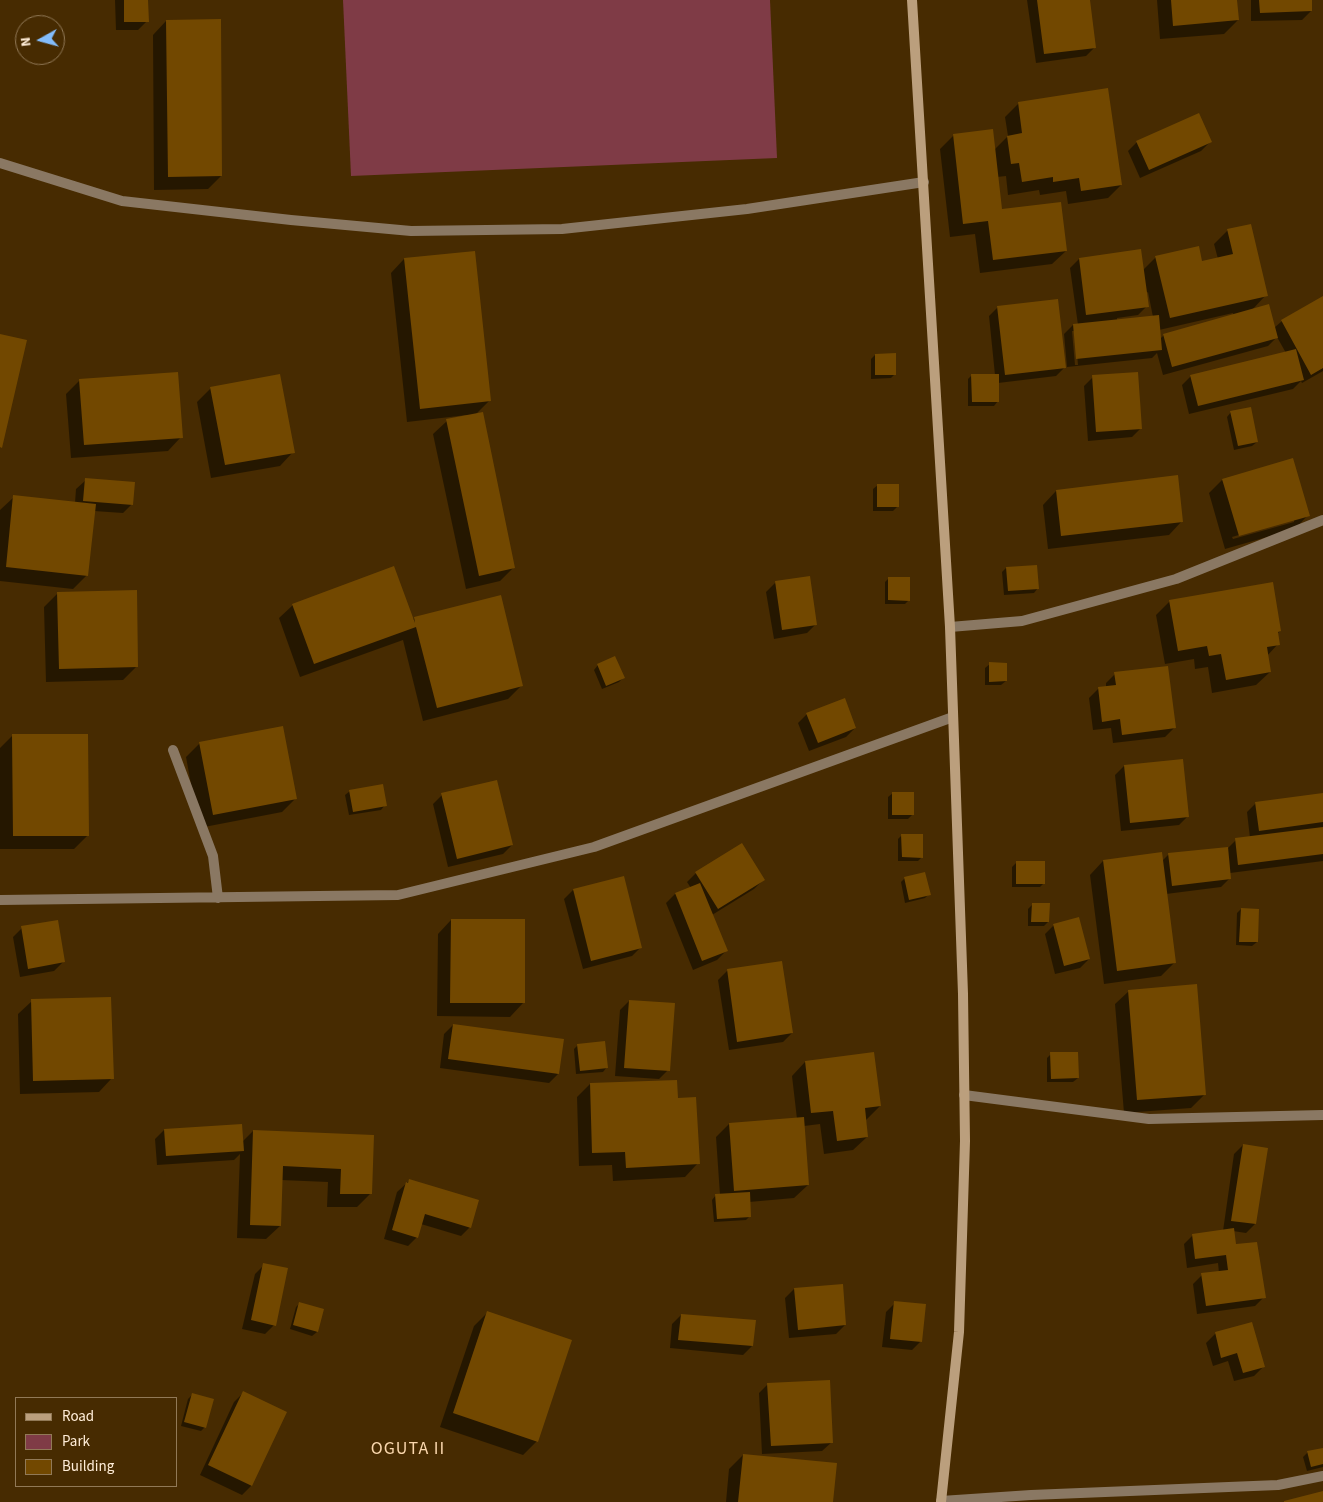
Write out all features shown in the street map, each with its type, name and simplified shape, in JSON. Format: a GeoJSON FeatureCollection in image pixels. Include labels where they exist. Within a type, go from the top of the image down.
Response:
{"type":"FeatureCollection","features":[{"type":"Feature","properties":{"kind":"main road"},"geometry":{"type":"LineString","coordinates":[[912,0],[950,627],[964,994],[965,1141],[959,1332],[941,1501]]}},
{"type":"Feature","properties":{"kind":"street"},"geometry":{"type":"LineString","coordinates":[[0,163],[122,201],[411,231],[562,230],[747,209],[924,182]]}},
{"type":"Feature","properties":{"kind":"street"},"geometry":{"type":"LineString","coordinates":[[950,627],[1022,622],[1176,579],[1323,520]]}},
{"type":"Feature","properties":{"kind":"street"},"geometry":{"type":"LineString","coordinates":[[0,900],[398,895],[594,847],[953,717]]}},
{"type":"Feature","properties":{"kind":"street"},"geometry":{"type":"LineString","coordinates":[[173,750],[213,856],[218,898]]}},
{"type":"Feature","properties":{"kind":"street"},"geometry":{"type":"LineString","coordinates":[[964,1095],[1149,1119],[1323,1115]]}},
{"type":"Feature","properties":{"kind":"street"},"geometry":{"type":"LineString","coordinates":[[941,1501],[1031,1495],[1278,1485],[1323,1476]]}},
{"type":"Feature","properties":{"kind":"green space"},"geometry":{"type":"Polygon","coordinates":[[[343,0],[770,0],[777,158],[351,176],[343,0]]]}},
{"type":"Feature","properties":{"kind":"building"},"geometry":{"type":"Polygon","coordinates":[[[124,0],[148,0],[149,22],[124,22],[124,0]]]}},
{"type":"Feature","properties":{"kind":"building"},"geometry":{"type":"Polygon","coordinates":[[[1037,0],[1090,0],[1096,48],[1044,54],[1037,0]]]}},
{"type":"Feature","properties":{"kind":"building"},"geometry":{"type":"Polygon","coordinates":[[[1171,0],[1237,0],[1239,20],[1173,26],[1171,0]]]}},
{"type":"Feature","properties":{"kind":"building"},"geometry":{"type":"Polygon","coordinates":[[[1259,0],[1312,0],[1312,11],[1260,13],[1259,0]]]}},
{"type":"Feature","properties":{"kind":"building"},"geometry":{"type":"Polygon","coordinates":[[[221,19],[222,176],[168,177],[166,20],[221,19]]]}},
{"type":"Feature","properties":{"kind":"building"},"geometry":{"type":"Polygon","coordinates":[[[1108,88],[1122,185],[1081,191],[1079,178],[1053,182],[1053,177],[1022,182],[1019,163],[1011,164],[1007,136],[1022,133],[1018,102],[1108,88]]]}},
{"type":"Feature","properties":{"kind":"building"},"geometry":{"type":"Polygon","coordinates":[[[1199,113],[1212,142],[1149,170],[1136,141],[1199,113]]]}},
{"type":"Feature","properties":{"kind":"building"},"geometry":{"type":"Polygon","coordinates":[[[993,129],[1002,209],[1061,202],[1067,251],[993,260],[988,221],[963,224],[953,134],[993,129]]]}},
{"type":"Feature","properties":{"kind":"building"},"geometry":{"type":"Polygon","coordinates":[[[1251,224],[1268,296],[1170,318],[1155,256],[1199,246],[1202,261],[1233,254],[1227,229],[1251,224]]]}},
{"type":"Feature","properties":{"kind":"building"},"geometry":{"type":"Polygon","coordinates":[[[1141,249],[1149,307],[1086,315],[1079,258],[1141,249]]]}},
{"type":"Feature","properties":{"kind":"building"},"geometry":{"type":"Polygon","coordinates":[[[475,251],[491,401],[420,409],[404,258],[475,251]]]}},
{"type":"Feature","properties":{"kind":"building"},"geometry":{"type":"Polygon","coordinates":[[[1323,296],[1323,368],[1311,375],[1281,320],[1323,296]]]}},
{"type":"Feature","properties":{"kind":"building"},"geometry":{"type":"Polygon","coordinates":[[[1058,299],[1066,368],[1005,375],[997,306],[1058,299]]]}},
{"type":"Feature","properties":{"kind":"building"},"geometry":{"type":"Polygon","coordinates":[[[1269,304],[1278,338],[1172,367],[1163,334],[1269,304]]]}},
{"type":"Feature","properties":{"kind":"building"},"geometry":{"type":"Polygon","coordinates":[[[1159,315],[1162,350],[1076,359],[1073,324],[1159,315]]]}},
{"type":"Feature","properties":{"kind":"building"},"geometry":{"type":"Polygon","coordinates":[[[0,334],[27,340],[2,448],[0,447],[0,334]]]}},
{"type":"Feature","properties":{"kind":"building"},"geometry":{"type":"Polygon","coordinates":[[[1296,349],[1304,380],[1198,406],[1190,375],[1296,349]]]}},
{"type":"Feature","properties":{"kind":"building"},"geometry":{"type":"Polygon","coordinates":[[[896,353],[896,375],[875,375],[875,354],[896,353]]]}},
{"type":"Feature","properties":{"kind":"building"},"geometry":{"type":"Polygon","coordinates":[[[178,372],[183,438],[84,445],[79,379],[178,372]]]}},
{"type":"Feature","properties":{"kind":"building"},"geometry":{"type":"Polygon","coordinates":[[[1138,372],[1142,429],[1096,432],[1092,375],[1138,372]]]}},
{"type":"Feature","properties":{"kind":"building"},"geometry":{"type":"Polygon","coordinates":[[[280,374],[295,453],[225,465],[210,387],[280,374]]]}},
{"type":"Feature","properties":{"kind":"building"},"geometry":{"type":"Polygon","coordinates":[[[971,374],[999,374],[999,402],[972,402],[971,374]]]}},
{"type":"Feature","properties":{"kind":"building"},"geometry":{"type":"Polygon","coordinates":[[[1251,407],[1258,442],[1238,446],[1230,411],[1251,407]]]}},
{"type":"Feature","properties":{"kind":"building"},"geometry":{"type":"Polygon","coordinates":[[[483,412],[515,568],[479,576],[446,419],[483,412]]]}},
{"type":"Feature","properties":{"kind":"building"},"geometry":{"type":"Polygon","coordinates":[[[1293,458],[1310,516],[1239,536],[1222,479],[1293,458]]]}},
{"type":"Feature","properties":{"kind":"building"},"geometry":{"type":"Polygon","coordinates":[[[1178,475],[1183,522],[1061,536],[1056,490],[1178,475]]]}},
{"type":"Feature","properties":{"kind":"building"},"geometry":{"type":"Polygon","coordinates":[[[85,478],[135,482],[133,505],[83,501],[85,478]]]}},
{"type":"Feature","properties":{"kind":"building"},"geometry":{"type":"Polygon","coordinates":[[[877,484],[899,484],[899,507],[877,507],[877,484]]]}},
{"type":"Feature","properties":{"kind":"building"},"geometry":{"type":"Polygon","coordinates":[[[13,495],[96,504],[88,576],[6,567],[13,495]]]}},
{"type":"Feature","properties":{"kind":"building"},"geometry":{"type":"Polygon","coordinates":[[[1037,565],[1039,589],[1008,591],[1006,567],[1037,565]]]}},
{"type":"Feature","properties":{"kind":"building"},"geometry":{"type":"Polygon","coordinates":[[[394,566],[415,623],[414,617],[501,595],[523,686],[437,708],[416,627],[314,664],[292,604],[394,566]]]}},
{"type":"Feature","properties":{"kind":"building"},"geometry":{"type":"Polygon","coordinates":[[[810,576],[817,625],[782,630],[775,581],[810,576]]]}},
{"type":"Feature","properties":{"kind":"building"},"geometry":{"type":"Polygon","coordinates":[[[888,577],[910,577],[910,601],[888,600],[888,577]]]}},
{"type":"Feature","properties":{"kind":"building"},"geometry":{"type":"Polygon","coordinates":[[[1273,582],[1281,631],[1278,632],[1280,645],[1267,647],[1271,672],[1226,680],[1221,654],[1209,656],[1207,646],[1178,651],[1169,600],[1273,582]]]}},
{"type":"Feature","properties":{"kind":"building"},"geometry":{"type":"Polygon","coordinates":[[[137,590],[138,667],[59,669],[57,592],[137,590]]]}},
{"type":"Feature","properties":{"kind":"building"},"geometry":{"type":"Polygon","coordinates":[[[615,656],[625,678],[606,686],[597,664],[615,656]]]}},
{"type":"Feature","properties":{"kind":"building"},"geometry":{"type":"Polygon","coordinates":[[[989,662],[1007,663],[1007,681],[989,682],[989,662]]]}},
{"type":"Feature","properties":{"kind":"building"},"geometry":{"type":"Polygon","coordinates":[[[1168,666],[1176,728],[1122,735],[1120,719],[1102,722],[1098,687],[1116,685],[1114,672],[1168,666]]]}},
{"type":"Feature","properties":{"kind":"building"},"geometry":{"type":"Polygon","coordinates":[[[845,698],[856,728],[818,743],[806,713],[845,698]]]}},
{"type":"Feature","properties":{"kind":"building"},"geometry":{"type":"Polygon","coordinates":[[[283,726],[297,799],[213,815],[199,742],[283,726]]]}},
{"type":"Feature","properties":{"kind":"building"},"geometry":{"type":"Polygon","coordinates":[[[12,734],[88,734],[89,836],[13,836],[12,734]]]}},
{"type":"Feature","properties":{"kind":"building"},"geometry":{"type":"Polygon","coordinates":[[[1183,759],[1189,817],[1130,823],[1124,765],[1183,759]]]}},
{"type":"Feature","properties":{"kind":"building"},"geometry":{"type":"Polygon","coordinates":[[[497,780],[513,845],[457,859],[441,793],[497,780]]]}},
{"type":"Feature","properties":{"kind":"building"},"geometry":{"type":"Polygon","coordinates":[[[383,784],[387,806],[353,812],[349,790],[383,784]]]}},
{"type":"Feature","properties":{"kind":"building"},"geometry":{"type":"Polygon","coordinates":[[[892,792],[914,792],[914,815],[892,815],[892,792]]]}},
{"type":"Feature","properties":{"kind":"building"},"geometry":{"type":"Polygon","coordinates":[[[1323,793],[1323,822],[1259,831],[1255,802],[1323,793]]]}},
{"type":"Feature","properties":{"kind":"building"},"geometry":{"type":"Polygon","coordinates":[[[1323,827],[1323,854],[1238,865],[1235,838],[1323,827]]]}},
{"type":"Feature","properties":{"kind":"building"},"geometry":{"type":"Polygon","coordinates":[[[901,834],[923,834],[923,858],[902,857],[901,834]]]}},
{"type":"Feature","properties":{"kind":"building"},"geometry":{"type":"Polygon","coordinates":[[[742,843],[765,880],[718,909],[695,872],[742,843]]]}},
{"type":"Feature","properties":{"kind":"building"},"geometry":{"type":"Polygon","coordinates":[[[1228,847],[1231,879],[1172,886],[1168,853],[1228,847]]]}},
{"type":"Feature","properties":{"kind":"building"},"geometry":{"type":"Polygon","coordinates":[[[1162,852],[1176,963],[1117,971],[1103,860],[1162,852]]]}},
{"type":"Feature","properties":{"kind":"building"},"geometry":{"type":"Polygon","coordinates":[[[1016,861],[1045,861],[1045,884],[1016,884],[1016,861]]]}},
{"type":"Feature","properties":{"kind":"building"},"geometry":{"type":"Polygon","coordinates":[[[925,872],[931,895],[909,900],[904,877],[925,872]]]}},
{"type":"Feature","properties":{"kind":"building"},"geometry":{"type":"Polygon","coordinates":[[[624,876],[642,948],[591,961],[573,889],[624,876]]]}},
{"type":"Feature","properties":{"kind":"building"},"geometry":{"type":"Polygon","coordinates":[[[700,883],[728,951],[702,961],[675,893],[700,883]]]}},
{"type":"Feature","properties":{"kind":"building"},"geometry":{"type":"Polygon","coordinates":[[[1032,903],[1050,903],[1049,922],[1031,922],[1032,903]]]}},
{"type":"Feature","properties":{"kind":"building"},"geometry":{"type":"Polygon","coordinates":[[[1241,908],[1259,909],[1258,942],[1239,942],[1241,908]]]}},
{"type":"Feature","properties":{"kind":"building"},"geometry":{"type":"Polygon","coordinates":[[[1079,917],[1090,959],[1064,966],[1053,924],[1079,917]]]}},
{"type":"Feature","properties":{"kind":"building"},"geometry":{"type":"Polygon","coordinates":[[[451,919],[525,919],[525,1003],[450,1003],[451,919]]]}},
{"type":"Feature","properties":{"kind":"building"},"geometry":{"type":"Polygon","coordinates":[[[58,920],[65,962],[28,969],[21,926],[58,920]]]}},
{"type":"Feature","properties":{"kind":"building"},"geometry":{"type":"Polygon","coordinates":[[[782,961],[793,1033],[737,1042],[727,969],[782,961]]]}},
{"type":"Feature","properties":{"kind":"building"},"geometry":{"type":"Polygon","coordinates":[[[1197,984],[1206,1095],[1137,1100],[1128,990],[1197,984]]]}},
{"type":"Feature","properties":{"kind":"building"},"geometry":{"type":"Polygon","coordinates":[[[111,997],[114,1079],[33,1081],[31,999],[111,997]]]}},
{"type":"Feature","properties":{"kind":"building"},"geometry":{"type":"Polygon","coordinates":[[[629,1000],[675,1003],[670,1071],[624,1068],[629,1000]]]}},
{"type":"Feature","properties":{"kind":"building"},"geometry":{"type":"Polygon","coordinates":[[[453,1024],[564,1039],[559,1074],[448,1059],[453,1024]]]}},
{"type":"Feature","properties":{"kind":"building"},"geometry":{"type":"Polygon","coordinates":[[[605,1041],[608,1068],[580,1071],[577,1044],[605,1041]]]}},
{"type":"Feature","properties":{"kind":"building"},"geometry":{"type":"Polygon","coordinates":[[[874,1052],[881,1106],[865,1108],[868,1137],[837,1141],[833,1111],[811,1113],[805,1061],[874,1052]]]}},
{"type":"Feature","properties":{"kind":"building"},"geometry":{"type":"Polygon","coordinates":[[[1050,1052],[1078,1052],[1079,1078],[1051,1079],[1050,1052]]]}},
{"type":"Feature","properties":{"kind":"building"},"geometry":{"type":"Polygon","coordinates":[[[677,1080],[678,1098],[696,1097],[700,1164],[626,1168],[625,1152],[592,1153],[590,1083],[677,1080]]]}},
{"type":"Feature","properties":{"kind":"building"},"geometry":{"type":"Polygon","coordinates":[[[804,1117],[809,1185],[734,1191],[729,1123],[804,1117]]]}},
{"type":"Feature","properties":{"kind":"building"},"geometry":{"type":"Polygon","coordinates":[[[242,1124],[244,1151],[166,1156],[164,1129],[242,1124]]]}},
{"type":"Feature","properties":{"kind":"building"},"geometry":{"type":"Polygon","coordinates":[[[253,1130],[374,1135],[372,1194],[340,1194],[341,1169],[283,1166],[281,1226],[250,1225],[253,1130]]]}},
{"type":"Feature","properties":{"kind":"building"},"geometry":{"type":"Polygon","coordinates":[[[1243,1144],[1268,1148],[1256,1224],[1231,1221],[1243,1144]]]}},
{"type":"Feature","properties":{"kind":"building"},"geometry":{"type":"Polygon","coordinates":[[[409,1179],[479,1200],[471,1228],[425,1214],[418,1238],[392,1230],[406,1182],[408,1183],[409,1179]]]}},
{"type":"Feature","properties":{"kind":"building"},"geometry":{"type":"Polygon","coordinates":[[[750,1192],[751,1217],[717,1219],[715,1194],[750,1192]]]}},
{"type":"Feature","properties":{"kind":"building"},"geometry":{"type":"Polygon","coordinates":[[[1234,1228],[1236,1244],[1257,1242],[1266,1298],[1206,1306],[1201,1273],[1228,1270],[1226,1255],[1195,1259],[1192,1234],[1234,1228]]]}},
{"type":"Feature","properties":{"kind":"building"},"geometry":{"type":"Polygon","coordinates":[[[263,1263],[288,1268],[276,1326],[251,1320],[263,1263]]]}},
{"type":"Feature","properties":{"kind":"building"},"geometry":{"type":"Polygon","coordinates":[[[843,1284],[846,1325],[798,1330],[794,1288],[843,1284]]]}},
{"type":"Feature","properties":{"kind":"building"},"geometry":{"type":"Polygon","coordinates":[[[894,1301],[926,1304],[922,1342],[890,1339],[894,1301]]]}},
{"type":"Feature","properties":{"kind":"building"},"geometry":{"type":"Polygon","coordinates":[[[299,1302],[324,1309],[318,1332],[293,1325],[299,1302]]]}},
{"type":"Feature","properties":{"kind":"building"},"geometry":{"type":"Polygon","coordinates":[[[487,1311],[572,1340],[538,1442],[453,1413],[487,1311]]]}},
{"type":"Feature","properties":{"kind":"building"},"geometry":{"type":"Polygon","coordinates":[[[681,1314],[756,1320],[753,1346],[678,1340],[681,1314]]]}},
{"type":"Feature","properties":{"kind":"building"},"geometry":{"type":"Polygon","coordinates":[[[1252,1322],[1265,1367],[1243,1373],[1237,1353],[1221,1358],[1215,1332],[1252,1322]]]}},
{"type":"Feature","properties":{"kind":"building"},"geometry":{"type":"Polygon","coordinates":[[[830,1380],[833,1443],[771,1446],[767,1383],[830,1380]]]}},
{"type":"Feature","properties":{"kind":"building"},"geometry":{"type":"Polygon","coordinates":[[[243,1391],[287,1412],[252,1486],[208,1465],[243,1391]]]}},
{"type":"Feature","properties":{"kind":"building"},"geometry":{"type":"Polygon","coordinates":[[[192,1393],[214,1399],[206,1428],[184,1422],[192,1393]]]}},
{"type":"Feature","properties":{"kind":"building"},"geometry":{"type":"Polygon","coordinates":[[[1323,1448],[1323,1464],[1311,1467],[1307,1451],[1323,1448]]]}},
{"type":"Feature","properties":{"kind":"building"},"geometry":{"type":"Polygon","coordinates":[[[743,1454],[837,1463],[833,1502],[738,1502],[743,1454]]]}},
{"type":"Feature","properties":{"kind":"building"},"geometry":{"type":"Polygon","coordinates":[[[1323,1491],[1323,1502],[1284,1502],[1284,1501],[1323,1491]]]}},
{"type":"Feature","properties":{"kind":"district","name":"OGUTA II"},"geometry":{"type":"Point","coordinates":[408,1450]}}]}
